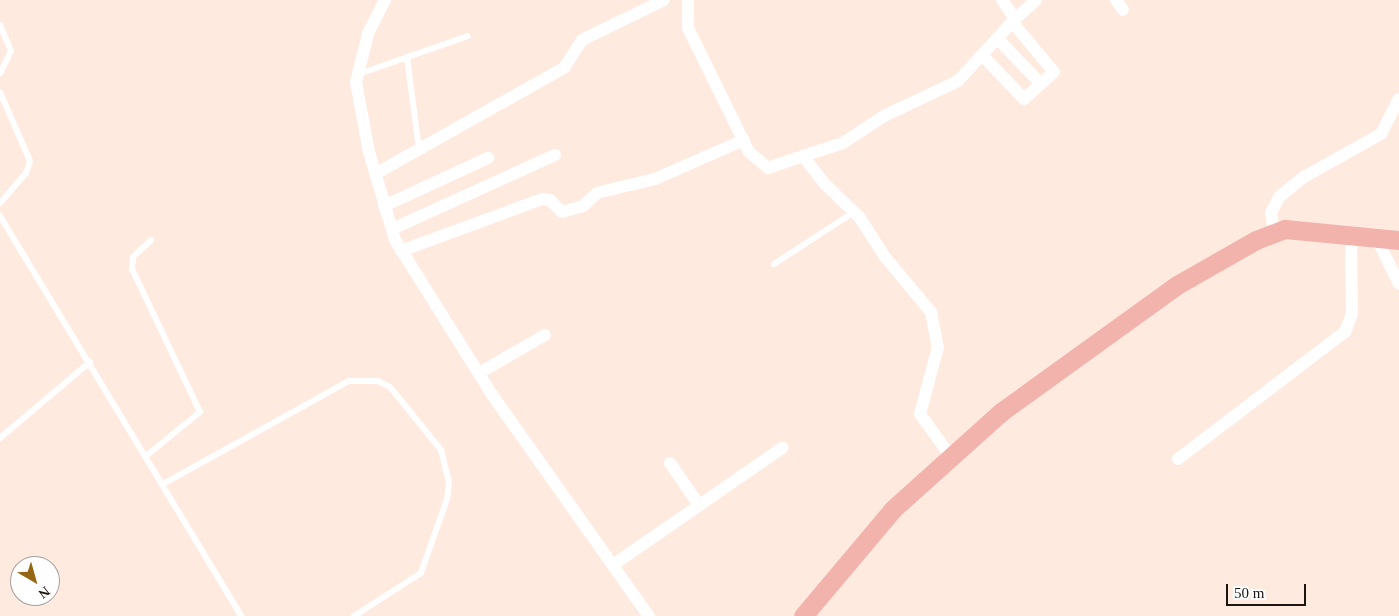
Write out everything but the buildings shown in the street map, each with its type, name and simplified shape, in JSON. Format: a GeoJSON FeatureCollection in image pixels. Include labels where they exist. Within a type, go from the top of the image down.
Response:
{"type":"FeatureCollection","features":[{"type":"Feature","properties":{"kind":"main road"},"geometry":{"type":"LineString","coordinates":[[803,616],[893,509],[1001,412],[1170,290],[1274,232],[1295,229],[1399,240]]}},
{"type":"Feature","properties":{"kind":"street"},"geometry":{"type":"LineString","coordinates":[[385,0],[356,75],[375,174],[392,230],[402,251],[479,373],[649,616]]}},
{"type":"Feature","properties":{"kind":"street"},"geometry":{"type":"LineString","coordinates":[[375,174],[564,68],[582,40],[664,0]]}},
{"type":"Feature","properties":{"kind":"street"},"geometry":{"type":"LineString","coordinates":[[688,0],[688,28],[755,160],[768,168],[843,143],[884,116],[947,89],[983,56],[1014,21],[1036,0]]}},
{"type":"Feature","properties":{"kind":"street"},"geometry":{"type":"LineString","coordinates":[[983,56],[1021,98],[1041,84],[1055,68],[1014,21],[1002,0]]}},
{"type":"Feature","properties":{"kind":"street"},"geometry":{"type":"LineString","coordinates":[[998,39],[1041,84]]}},
{"type":"Feature","properties":{"kind":"street"},"geometry":{"type":"LineString","coordinates":[[1274,232],[1271,213],[1279,197],[1297,181],[1381,134],[1399,99]]}},
{"type":"Feature","properties":{"kind":"street"},"geometry":{"type":"LineString","coordinates":[[402,251],[542,199],[565,212],[587,204],[597,194],[656,179],[744,140]]}},
{"type":"Feature","properties":{"kind":"street"},"geometry":{"type":"LineString","coordinates":[[392,230],[555,155]]}},
{"type":"Feature","properties":{"kind":"street"},"geometry":{"type":"LineString","coordinates":[[803,156],[825,184],[855,212],[935,321],[938,347],[920,414],[951,457]]}},
{"type":"Feature","properties":{"kind":"street"},"geometry":{"type":"LineString","coordinates":[[384,206],[488,158]]}},
{"type":"Feature","properties":{"kind":"street"},"geometry":{"type":"LineString","coordinates":[[1178,459],[1346,332],[1352,314],[1351,234]]}},
{"type":"Feature","properties":{"kind":"street"},"geometry":{"type":"LineString","coordinates":[[1376,238],[1399,284]]}},
{"type":"Feature","properties":{"kind":"street"},"geometry":{"type":"LineString","coordinates":[[479,373],[545,335]]}},
{"type":"Feature","properties":{"kind":"street"},"geometry":{"type":"LineString","coordinates":[[613,565],[782,448]]}},
{"type":"Feature","properties":{"kind":"street"},"geometry":{"type":"LineString","coordinates":[[670,463],[699,504]]}},
{"type":"Feature","properties":{"kind":"lane"},"geometry":{"type":"LineString","coordinates":[[0,25],[11,51],[0,74]]}},
{"type":"Feature","properties":{"kind":"lane"},"geometry":{"type":"LineString","coordinates":[[356,75],[468,36]]}},
{"type":"Feature","properties":{"kind":"lane"},"geometry":{"type":"LineString","coordinates":[[407,57],[419,151]]}},
{"type":"Feature","properties":{"kind":"lane"},"geometry":{"type":"LineString","coordinates":[[0,92],[30,161],[26,173],[0,203]]}},
{"type":"Feature","properties":{"kind":"lane"},"geometry":{"type":"LineString","coordinates":[[774,264],[855,212]]}},
{"type":"Feature","properties":{"kind":"lane"},"geometry":{"type":"LineString","coordinates":[[0,216],[90,362],[241,616]]}},
{"type":"Feature","properties":{"kind":"lane"},"geometry":{"type":"LineString","coordinates":[[146,456],[200,412],[132,269],[133,257],[151,240]]}},
{"type":"Feature","properties":{"kind":"lane"},"geometry":{"type":"LineString","coordinates":[[0,438],[90,362]]}},
{"type":"Feature","properties":{"kind":"lane"},"geometry":{"type":"LineString","coordinates":[[163,484],[348,381],[378,380],[390,387],[442,450],[449,481],[447,499],[421,573],[354,616]]}}]}
